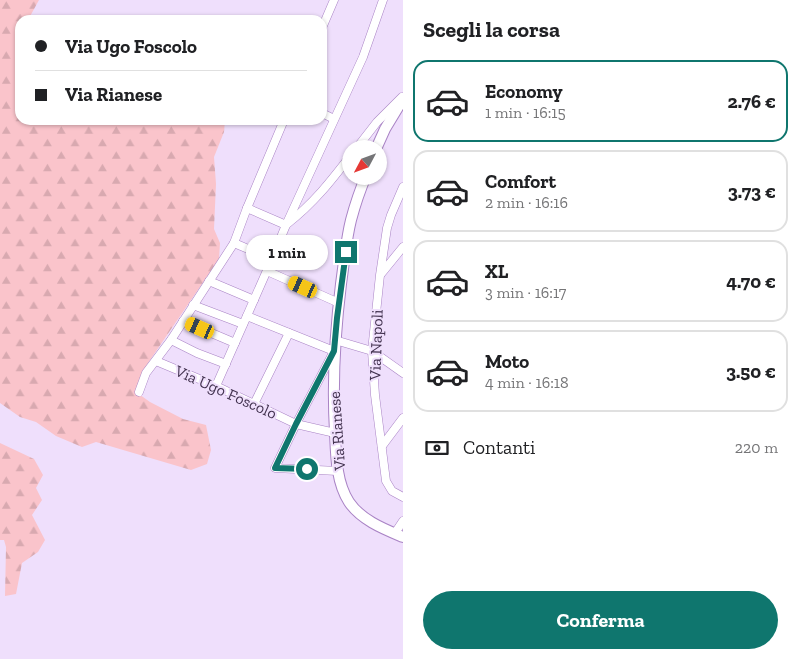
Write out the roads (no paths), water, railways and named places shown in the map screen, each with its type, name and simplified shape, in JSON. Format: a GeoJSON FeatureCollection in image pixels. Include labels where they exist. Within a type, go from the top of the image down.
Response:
{"type":"FeatureCollection","features":[{"type":"Feature","properties":{"kind":"main road"},"geometry":{"type":"LineString","coordinates":[[380,140],[403,97]]}},
{"type":"Feature","properties":{"kind":"main road","name":"Via Rianese"},"geometry":{"type":"LineString","coordinates":[[363,185],[351,220],[334,351],[333,378],[338,471],[343,489],[352,506],[374,523],[399,535]]}},
{"type":"Feature","properties":{"kind":"street"},"geometry":{"type":"LineString","coordinates":[[327,16],[334,0]]}},
{"type":"Feature","properties":{"kind":"street"},"geometry":{"type":"LineString","coordinates":[[216,386],[286,225],[363,57],[383,0]]}},
{"type":"Feature","properties":{"kind":"street"},"geometry":{"type":"LineString","coordinates":[[363,140],[377,122],[403,97]]}},
{"type":"Feature","properties":{"kind":"street"},"geometry":{"type":"LineString","coordinates":[[327,116],[334,119]]}},
{"type":"Feature","properties":{"kind":"street"},"geometry":{"type":"LineString","coordinates":[[139,392],[146,372],[171,340],[234,243],[282,125]]}},
{"type":"Feature","properties":{"kind":"street"},"geometry":{"type":"LineString","coordinates":[[286,225],[315,200],[342,166]]}},
{"type":"Feature","properties":{"kind":"street","name":"Via Napoli"},"geometry":{"type":"LineString","coordinates":[[403,187],[388,224],[380,275],[372,351],[375,395],[387,484],[392,491],[403,497]]}},
{"type":"Feature","properties":{"kind":"street"},"geometry":{"type":"LineString","coordinates":[[247,208],[286,225]]}},
{"type":"Feature","properties":{"kind":"street"},"geometry":{"type":"LineString","coordinates":[[234,243],[272,259]]}},
{"type":"Feature","properties":{"kind":"street"},"geometry":{"type":"LineString","coordinates":[[380,275],[403,247]]}},
{"type":"Feature","properties":{"kind":"street"},"geometry":{"type":"LineString","coordinates":[[267,271],[339,303]]}},
{"type":"Feature","properties":{"kind":"street"},"geometry":{"type":"LineString","coordinates":[[209,281],[254,300]]}},
{"type":"Feature","properties":{"kind":"street"},"geometry":{"type":"LineString","coordinates":[[193,305],[243,324]]}},
{"type":"Feature","properties":{"kind":"street"},"geometry":{"type":"LineString","coordinates":[[247,316],[334,351],[296,424]]}},
{"type":"Feature","properties":{"kind":"street"},"geometry":{"type":"LineString","coordinates":[[183,321],[235,343]]}},
{"type":"Feature","properties":{"kind":"street"},"geometry":{"type":"LineString","coordinates":[[254,404],[289,333]]}},
{"type":"Feature","properties":{"kind":"street"},"geometry":{"type":"LineString","coordinates":[[171,340],[226,364]]}},
{"type":"Feature","properties":{"kind":"street"},"geometry":{"type":"LineString","coordinates":[[335,340],[372,351],[403,373]]}},
{"type":"Feature","properties":{"kind":"street","name":"Via Ugo Foscolo"},"geometry":{"type":"LineString","coordinates":[[156,361],[216,386],[296,424],[335,433]]}},
{"type":"Feature","properties":{"kind":"street"},"geometry":{"type":"LineString","coordinates":[[382,446],[403,418]]}},
{"type":"Feature","properties":{"kind":"street","name":"Via Ugo Foscolo"},"geometry":{"type":"LineString","coordinates":[[296,424],[275,468],[338,471]]}},
{"type":"Feature","properties":{"kind":"street"},"geometry":{"type":"LineString","coordinates":[[399,535],[403,521]]}}]}
